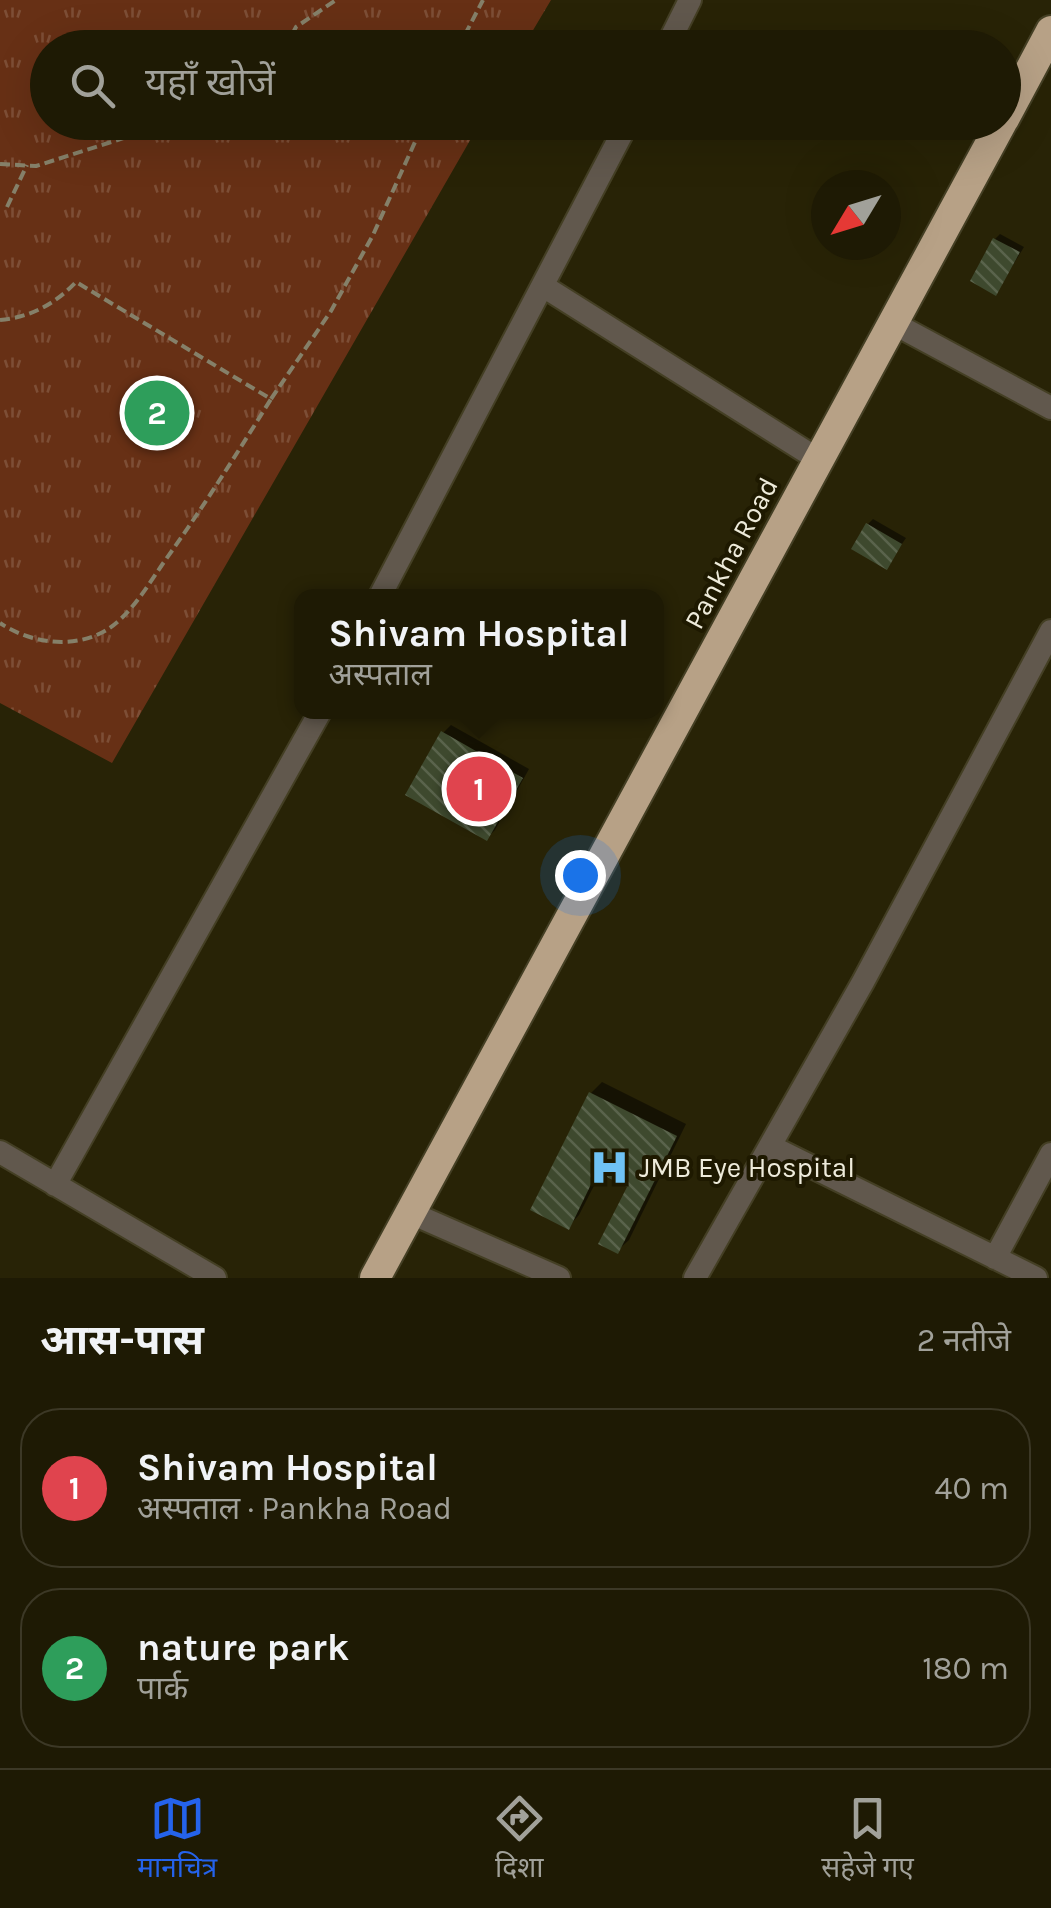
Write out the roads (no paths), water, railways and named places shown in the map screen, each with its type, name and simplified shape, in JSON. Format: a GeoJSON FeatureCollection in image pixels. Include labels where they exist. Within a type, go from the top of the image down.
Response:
{"type":"FeatureCollection","features":[{"type":"Feature","properties":{"kind":"highway","name":"Pankha Road"},"geometry":{"type":"LineString","coordinates":[[1021,86],[1051,31]]}},
{"type":"Feature","properties":{"kind":"highway","name":"Pankha Road"},"geometry":{"type":"LineString","coordinates":[[376,1278],[992,140]]}},
{"type":"Feature","properties":{"kind":"street"},"geometry":{"type":"LineString","coordinates":[[675,30],[690,0]]}},
{"type":"Feature","properties":{"kind":"street"},"geometry":{"type":"LineString","coordinates":[[384,589],[619,140]]}},
{"type":"Feature","properties":{"kind":"street"},"geometry":{"type":"LineString","coordinates":[[543,286],[819,460]]}},
{"type":"Feature","properties":{"kind":"street"},"geometry":{"type":"LineString","coordinates":[[893,323],[1051,408]]}},
{"type":"Feature","properties":{"kind":"street"},"geometry":{"type":"LineString","coordinates":[[695,1278],[863,982],[1051,631]]}},
{"type":"Feature","properties":{"kind":"street"},"geometry":{"type":"LineString","coordinates":[[55,1185],[316,719]]}},
{"type":"Feature","properties":{"kind":"street"},"geometry":{"type":"LineString","coordinates":[[770,1146],[1036,1278]]}},
{"type":"Feature","properties":{"kind":"street"},"geometry":{"type":"LineString","coordinates":[[0,1152],[215,1278]]}},
{"type":"Feature","properties":{"kind":"street"},"geometry":{"type":"LineString","coordinates":[[995,1258],[1051,1154]]}},
{"type":"Feature","properties":{"kind":"street"},"geometry":{"type":"LineString","coordinates":[[411,1213],[559,1278]]}},
{"type":"Feature","properties":{"kind":"place","name":"nature park"},"geometry":{"type":"Point","coordinates":[157,413]}},
{"type":"Feature","properties":{"kind":"place","name":"Shivam Hospital"},"geometry":{"type":"Point","coordinates":[479,789]}},
{"type":"Feature","properties":{"kind":"place","name":"JMB Eye Hospital"},"geometry":{"type":"Point","coordinates":[609,1167]}}]}
